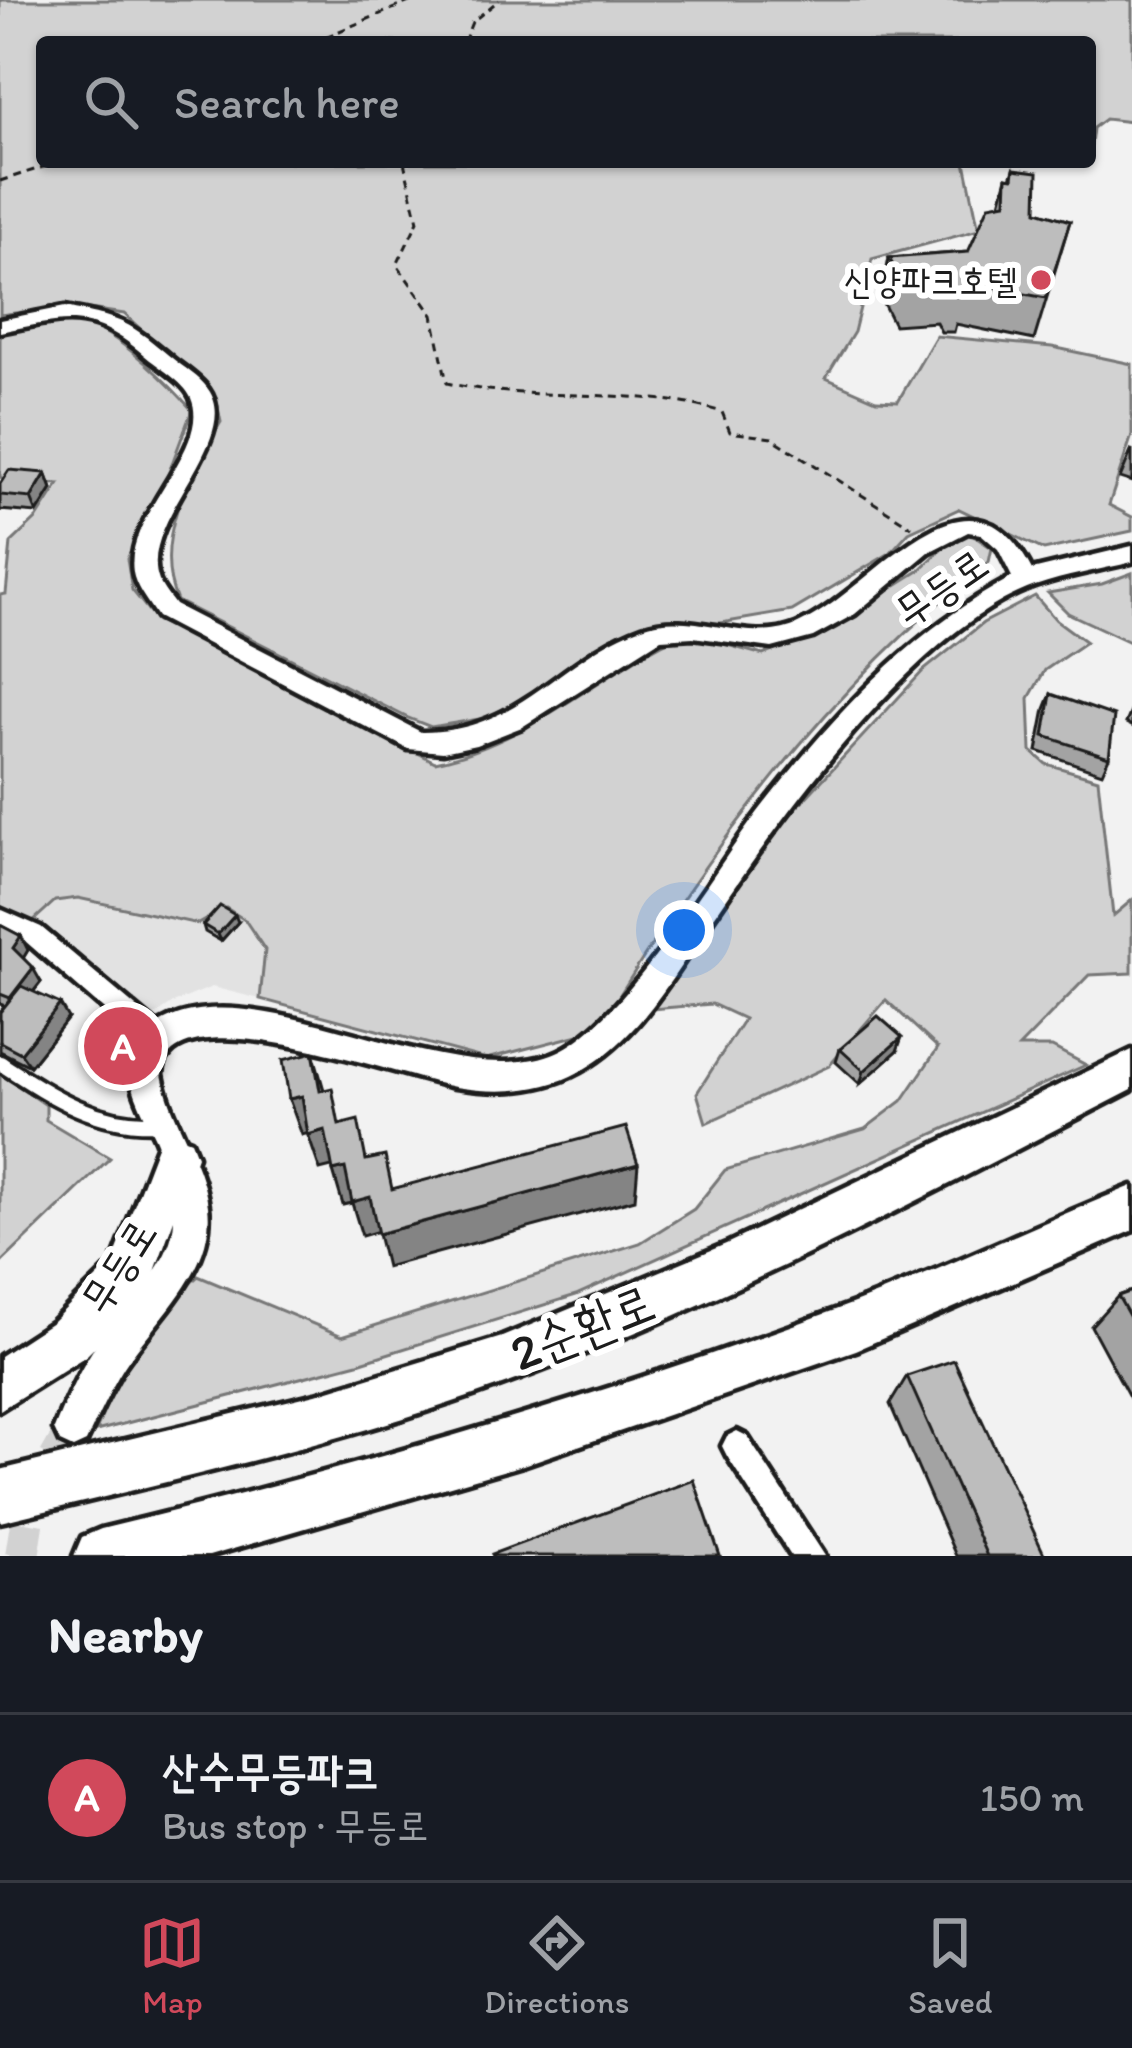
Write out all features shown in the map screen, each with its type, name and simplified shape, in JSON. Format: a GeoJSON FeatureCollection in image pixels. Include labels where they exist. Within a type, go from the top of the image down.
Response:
{"type":"FeatureCollection","features":[{"type":"Feature","properties":{"kind":"highway","name":"2순환로"},"geometry":{"type":"LineString","coordinates":[[0,1496],[362,1407],[503,1360],[824,1224],[1132,1069]]}},
{"type":"Feature","properties":{"kind":"highway"},"geometry":{"type":"LineString","coordinates":[[0,1384],[69,1340],[129,1279],[170,1139]]}},
{"type":"Feature","properties":{"kind":"highway","name":"2순환로"},"geometry":{"type":"LineString","coordinates":[[100,1556],[269,1515],[523,1440],[856,1326],[1132,1208]]}},
{"type":"Feature","properties":{"kind":"highway"},"geometry":{"type":"LineString","coordinates":[[0,1477],[114,1468]]}},
{"type":"Feature","properties":{"kind":"highway"},"geometry":{"type":"LineString","coordinates":[[208,1556],[269,1515]]}},
{"type":"Feature","properties":{"kind":"main road","name":"무등로"},"geometry":{"type":"LineString","coordinates":[[0,326],[65,313],[119,324],[200,392],[208,407],[206,427],[176,478],[146,553],[145,576],[166,611],[417,742],[447,745],[480,736],[525,714],[609,656],[662,629],[692,628],[758,640],[788,637],[851,605],[929,538],[951,526],[981,525],[1016,555],[1025,580],[960,617],[901,670],[782,799],[624,1021],[557,1068],[487,1080],[372,1057],[227,1019],[189,1024],[158,1041],[148,1054],[145,1075],[189,1192],[192,1225],[184,1250],[106,1362],[73,1429]]}},
{"type":"Feature","properties":{"kind":"main road"},"geometry":{"type":"LineString","coordinates":[[1025,580],[1132,554]]}},
{"type":"Feature","properties":{"kind":"street"},"geometry":{"type":"LineString","coordinates":[[0,918],[33,934],[158,1041]]}},
{"type":"Feature","properties":{"kind":"street"},"geometry":{"type":"LineString","coordinates":[[737,1446],[809,1556]]}},
{"type":"Feature","properties":{"kind":"lane"},"geometry":{"type":"LineString","coordinates":[[0,1063],[92,1118],[170,1139]]}},
{"type":"Feature","properties":{"kind":"path"},"geometry":{"type":"LineString","coordinates":[[328,36],[414,0]]}},
{"type":"Feature","properties":{"kind":"path"},"geometry":{"type":"LineString","coordinates":[[466,36],[472,22],[499,0]]}},
{"type":"Feature","properties":{"kind":"path"},"geometry":{"type":"LineString","coordinates":[[0,181],[40,168]]}},
{"type":"Feature","properties":{"kind":"path"},"geometry":{"type":"LineString","coordinates":[[405,168],[418,221],[397,266],[427,300],[437,329],[438,364],[447,383],[496,394],[676,398],[722,412],[730,432],[772,438],[929,538]]}},
{"type":"Feature","properties":{"kind":"shaded area"},"geometry":{"type":"Polygon","coordinates":[[[0,0],[1132,0],[1132,122],[1105,119],[1096,126],[1096,36],[36,36],[36,168],[966,168],[979,230],[872,259],[854,332],[826,378],[876,400],[898,401],[936,336],[1052,347],[1132,364],[1132,435],[1109,505],[1132,517],[1132,531],[1044,550],[959,509],[909,532],[890,553],[792,611],[721,623],[668,623],[498,716],[431,727],[177,601],[170,578],[171,531],[197,463],[221,422],[216,398],[124,314],[68,306],[0,315],[0,0]]]}},
{"type":"Feature","properties":{"kind":"shaded area"},"geometry":{"type":"Polygon","coordinates":[[[45,321],[83,324],[106,333],[192,410],[163,488],[127,559],[132,590],[157,621],[208,642],[435,762],[469,753],[533,723],[684,633],[763,655],[824,630],[920,570],[963,529],[992,548],[989,562],[875,663],[772,778],[681,902],[598,1030],[486,1059],[260,999],[265,950],[245,920],[226,908],[198,924],[78,898],[55,901],[33,921],[0,907],[0,595],[6,594],[11,543],[37,518],[59,484],[11,482],[0,477],[0,330],[45,321]]]}},
{"type":"Feature","properties":{"kind":"shaded area"},"geometry":{"type":"Polygon","coordinates":[[[1132,573],[1132,643],[1068,613],[1048,593],[1102,584],[1132,573]]]}},
{"type":"Feature","properties":{"kind":"shaded area"},"geometry":{"type":"Polygon","coordinates":[[[1035,596],[1056,620],[1086,642],[1045,670],[1029,698],[1031,751],[1046,764],[1098,779],[1113,916],[1132,900],[1132,973],[1089,975],[1019,1047],[1052,1047],[1086,1065],[576,1295],[358,1363],[96,1431],[137,1346],[198,1276],[342,1336],[640,1243],[694,1209],[725,1170],[865,1129],[902,1101],[938,1048],[886,1000],[829,1066],[706,1123],[697,1093],[744,1019],[712,1004],[651,1009],[763,844],[923,671],[983,623],[1035,596]]]}},
{"type":"Feature","properties":{"kind":"shaded area"},"geometry":{"type":"Polygon","coordinates":[[[78,898],[198,924],[226,908],[245,920],[265,950],[260,999],[212,987],[173,1003],[149,1020],[33,921],[55,901],[78,898]]]}},
{"type":"Feature","properties":{"kind":"shaded area"},"geometry":{"type":"Polygon","coordinates":[[[0,1073],[46,1105],[46,1120],[110,1158],[0,1264],[0,1073]]]}},
{"type":"Feature","properties":{"kind":"building"},"geometry":{"type":"Polygon","coordinates":[[[1014,169],[1038,172],[1037,211],[1070,221],[1046,298],[967,283],[964,290],[951,291],[946,281],[903,284],[889,258],[968,252],[989,205],[1006,202],[1007,177],[1013,178],[1014,169]]]}},
{"type":"Feature","properties":{"kind":"building"},"geometry":{"type":"Polygon","coordinates":[[[9,470],[46,473],[31,498],[0,495],[0,484],[9,470]]]}},
{"type":"Feature","properties":{"kind":"building"},"geometry":{"type":"Polygon","coordinates":[[[1051,694],[1114,716],[1109,757],[1044,736],[1051,694]]]}},
{"type":"Feature","properties":{"kind":"building"},"geometry":{"type":"Polygon","coordinates":[[[220,906],[235,915],[218,934],[203,925],[220,906]]]}},
{"type":"Feature","properties":{"kind":"building"},"geometry":{"type":"Polygon","coordinates":[[[0,925],[21,936],[13,948],[33,968],[10,998],[0,994],[0,925]]]}},
{"type":"Feature","properties":{"kind":"building"},"geometry":{"type":"Polygon","coordinates":[[[21,986],[60,1004],[21,1053],[0,1042],[0,1012],[21,986]]]}},
{"type":"Feature","properties":{"kind":"building"},"geometry":{"type":"Polygon","coordinates":[[[878,1016],[902,1037],[864,1071],[840,1049],[878,1016]]]}},
{"type":"Feature","properties":{"kind":"building"},"geometry":{"type":"Polygon","coordinates":[[[313,1052],[320,1091],[332,1088],[339,1125],[358,1120],[366,1160],[385,1156],[392,1189],[626,1127],[638,1164],[378,1234],[370,1197],[352,1202],[345,1168],[333,1171],[325,1130],[308,1135],[302,1096],[289,1099],[283,1060],[313,1052]]]}},
{"type":"Feature","properties":{"kind":"building"},"geometry":{"type":"Polygon","coordinates":[[[1132,1291],[1132,1321],[1118,1296],[1132,1291]]]}},
{"type":"Feature","properties":{"kind":"building"},"geometry":{"type":"Polygon","coordinates":[[[954,1360],[1045,1556],[987,1556],[907,1376],[954,1360]]]}},
{"type":"Feature","properties":{"kind":"building"},"geometry":{"type":"Polygon","coordinates":[[[694,1480],[720,1556],[492,1554],[694,1480]]]}},
{"type":"Feature","properties":{"kind":"tunnel"},"geometry":{"type":"LineString","coordinates":[[22,1556],[30,1505],[73,1429]]}},
{"type":"Feature","properties":{"kind":"place","name":"신양파크호텔"},"geometry":{"type":"Point","coordinates":[1041,280]}},
{"type":"Feature","properties":{"kind":"place","name":"산수무등파크"},"geometry":{"type":"Point","coordinates":[123,1046]}}]}
